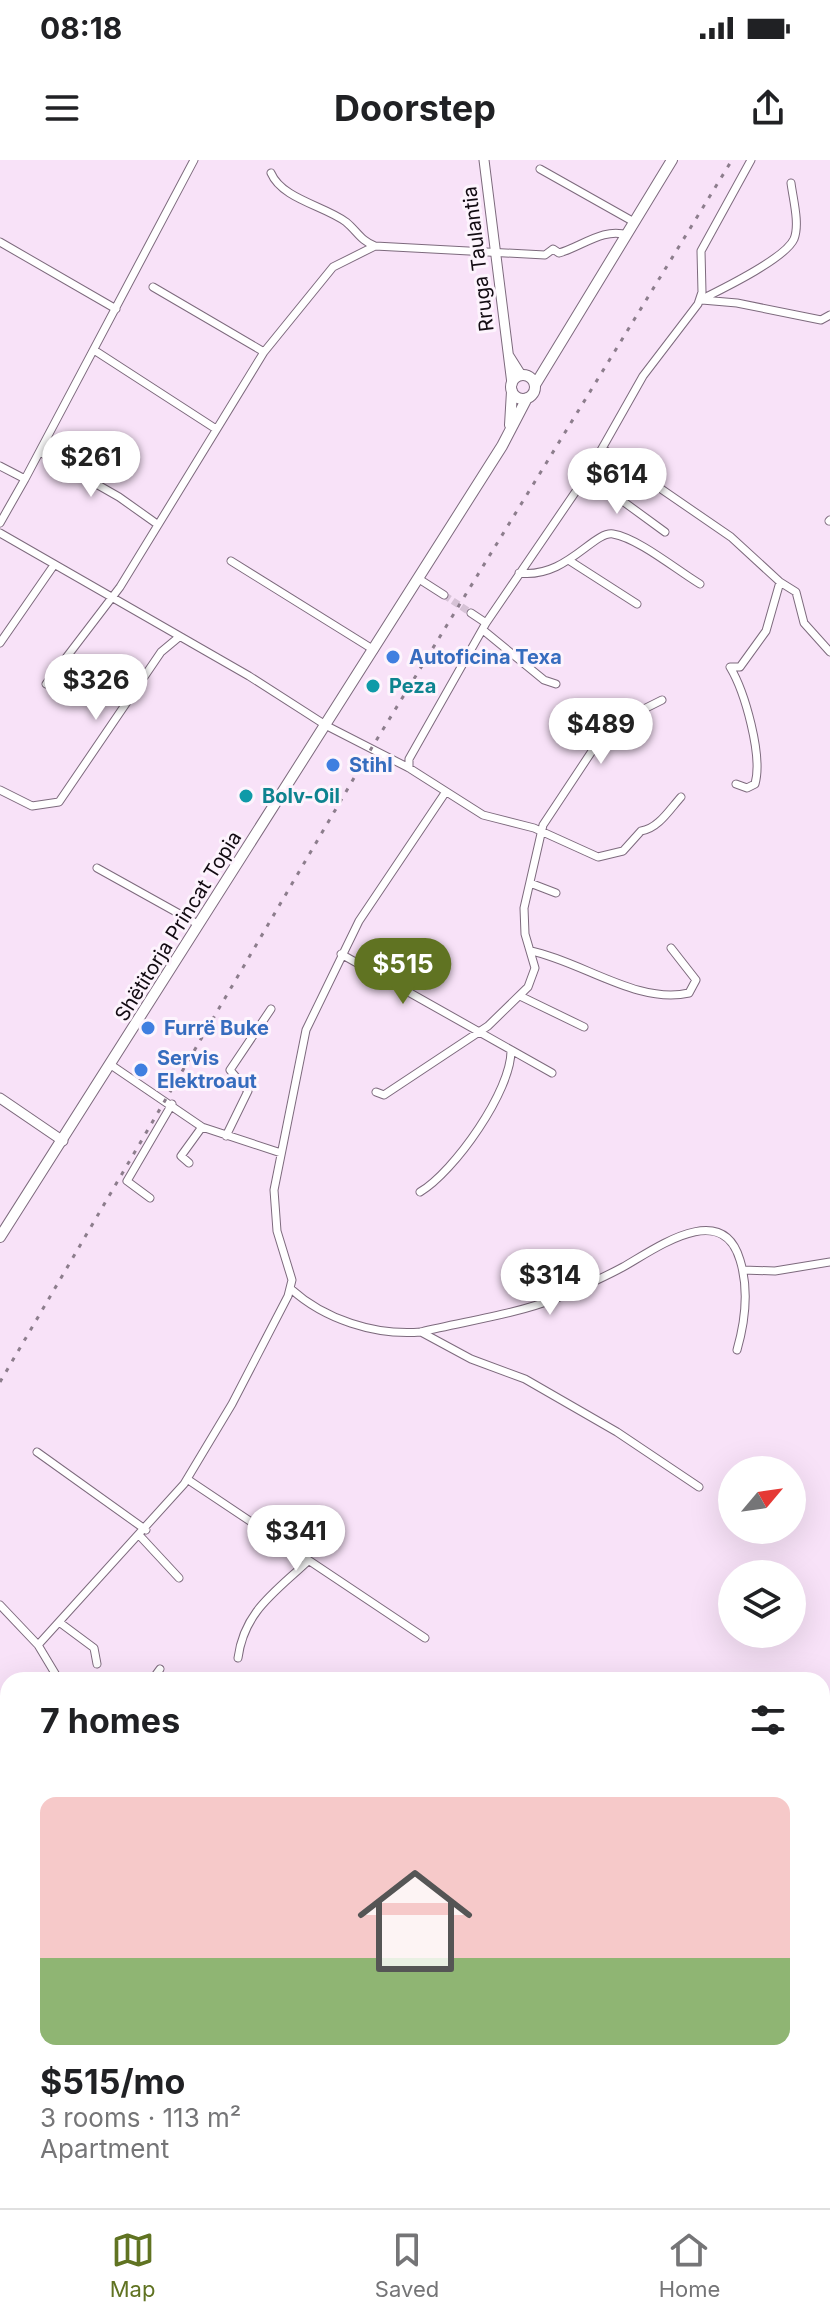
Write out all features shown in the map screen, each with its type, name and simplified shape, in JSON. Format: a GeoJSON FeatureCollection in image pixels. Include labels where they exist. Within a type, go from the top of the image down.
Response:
{"type":"FeatureCollection","features":[{"type":"Feature","properties":{"kind":"main road","name":"Shëtitorja Princat Topia"},"geometry":{"type":"LineString","coordinates":[[0,1237],[419,579],[545,365],[672,160]]}},
{"type":"Feature","properties":{"kind":"main road"},"geometry":{"type":"LineString","coordinates":[[527,398],[518,398],[512,388],[523,375],[545,365]]}},
{"type":"Feature","properties":{"kind":"main road"},"geometry":{"type":"LineString","coordinates":[[523,375],[535,385]]}},
{"type":"Feature","properties":{"kind":"main road","name":"Shëtitorja Princat Topia"},"geometry":{"type":"LineString","coordinates":[[510,428],[512,388]]}},
{"type":"Feature","properties":{"kind":"street"},"geometry":{"type":"LineString","coordinates":[[0,523],[194,160]]}},
{"type":"Feature","properties":{"kind":"street","name":"Rruga Taulantia"},"geometry":{"type":"LineString","coordinates":[[484,160],[512,388]]}},
{"type":"Feature","properties":{"kind":"street"},"geometry":{"type":"LineString","coordinates":[[700,300],[701,251],[751,160]]}},
{"type":"Feature","properties":{"kind":"street"},"geometry":{"type":"LineString","coordinates":[[540,169],[634,222]]}},
{"type":"Feature","properties":{"kind":"street"},"geometry":{"type":"LineString","coordinates":[[271,173],[285,189],[343,220],[363,241],[375,246],[483,249],[496,254],[545,255],[553,249],[559,253],[609,233],[627,235]]}},
{"type":"Feature","properties":{"kind":"street"},"geometry":{"type":"LineString","coordinates":[[409,763],[485,626],[587,475],[643,376],[700,300],[726,287],[790,245],[795,233],[791,183]]}},
{"type":"Feature","properties":{"kind":"street"},"geometry":{"type":"LineString","coordinates":[[0,242],[116,309]]}},
{"type":"Feature","properties":{"kind":"street"},"geometry":{"type":"LineString","coordinates":[[46,684],[112,598],[264,352],[333,267],[375,246]]}},
{"type":"Feature","properties":{"kind":"street"},"geometry":{"type":"LineString","coordinates":[[153,287],[264,352]]}},
{"type":"Feature","properties":{"kind":"street"},"geometry":{"type":"LineString","coordinates":[[700,300],[829,317],[830,328]]}},
{"type":"Feature","properties":{"kind":"street"},"geometry":{"type":"LineString","coordinates":[[94,350],[216,429]]}},
{"type":"Feature","properties":{"kind":"street","name":"Rruga Taulantia"},"geometry":{"type":"LineString","coordinates":[[508,353],[523,375]]}},
{"type":"Feature","properties":{"kind":"street"},"geometry":{"type":"LineString","coordinates":[[603,449],[731,537],[799,596],[804,623],[830,652]]}},
{"type":"Feature","properties":{"kind":"street"},"geometry":{"type":"LineString","coordinates":[[40,452],[119,497],[157,524]]}},
{"type":"Feature","properties":{"kind":"street"},"geometry":{"type":"LineString","coordinates":[[0,466],[25,479]]}},
{"type":"Feature","properties":{"kind":"street"},"geometry":{"type":"LineString","coordinates":[[587,475],[665,532]]}},
{"type":"Feature","properties":{"kind":"street"},"geometry":{"type":"LineString","coordinates":[[0,533],[327,726],[400,763],[409,763],[445,793],[483,815],[540,832],[591,856],[611,856],[623,851],[641,831],[648,830],[659,821],[681,797]]}},
{"type":"Feature","properties":{"kind":"street"},"geometry":{"type":"LineString","coordinates":[[519,573],[542,573],[570,561],[600,538],[612,534],[632,542],[700,584]]}},
{"type":"Feature","properties":{"kind":"street"},"geometry":{"type":"LineString","coordinates":[[231,561],[374,650]]}},
{"type":"Feature","properties":{"kind":"street"},"geometry":{"type":"LineString","coordinates":[[570,561],[637,604]]}},
{"type":"Feature","properties":{"kind":"street"},"geometry":{"type":"LineString","coordinates":[[0,643],[54,565]]}},
{"type":"Feature","properties":{"kind":"street"},"geometry":{"type":"LineString","coordinates":[[419,579],[444,595]]}},
{"type":"Feature","properties":{"kind":"street"},"geometry":{"type":"LineString","coordinates":[[736,784],[747,788],[755,784],[758,773],[748,711],[730,667],[740,667],[761,642],[780,582]]}},
{"type":"Feature","properties":{"kind":"street"},"geometry":{"type":"LineString","coordinates":[[471,613],[544,680],[556,684]]}},
{"type":"Feature","properties":{"kind":"street"},"geometry":{"type":"LineString","coordinates":[[0,790],[32,806],[59,802],[161,652],[179,637]]}},
{"type":"Feature","properties":{"kind":"street"},"geometry":{"type":"LineString","coordinates":[[376,1092],[384,1095],[488,1026],[520,996],[534,975],[523,922],[540,832],[602,736],[616,723],[662,700]]}},
{"type":"Feature","properties":{"kind":"street"},"geometry":{"type":"LineString","coordinates":[[38,1645],[143,1533],[187,1479],[232,1404],[291,1289],[291,1271],[275,1217],[274,1190],[306,1030],[359,921],[445,793]]}},
{"type":"Feature","properties":{"kind":"street"},"geometry":{"type":"LineString","coordinates":[[97,868],[194,922]]}},
{"type":"Feature","properties":{"kind":"street"},"geometry":{"type":"LineString","coordinates":[[530,883],[556,893]]}},
{"type":"Feature","properties":{"kind":"street"},"geometry":{"type":"LineString","coordinates":[[531,951],[590,969],[629,989],[689,993],[695,988],[693,973],[671,948]]}},
{"type":"Feature","properties":{"kind":"street"},"geometry":{"type":"LineString","coordinates":[[341,954],[552,1073]]}},
{"type":"Feature","properties":{"kind":"street"},"geometry":{"type":"LineString","coordinates":[[520,996],[584,1027]]}},
{"type":"Feature","properties":{"kind":"street"},"geometry":{"type":"LineString","coordinates":[[226,1136],[248,1091],[230,1070],[271,1009]]}},
{"type":"Feature","properties":{"kind":"street"},"geometry":{"type":"LineString","coordinates":[[420,1192],[438,1179],[481,1123],[509,1076],[511,1050]]}},
{"type":"Feature","properties":{"kind":"street"},"geometry":{"type":"LineString","coordinates":[[111,1065],[202,1127],[281,1153]]}},
{"type":"Feature","properties":{"kind":"street"},"geometry":{"type":"LineString","coordinates":[[0,1098],[63,1141]]}},
{"type":"Feature","properties":{"kind":"street"},"geometry":{"type":"LineString","coordinates":[[150,1198],[127,1181],[172,1104]]}},
{"type":"Feature","properties":{"kind":"street"},"geometry":{"type":"LineString","coordinates":[[189,1163],[181,1156],[202,1127]]}},
{"type":"Feature","properties":{"kind":"street"},"geometry":{"type":"LineString","coordinates":[[291,1289],[306,1303],[341,1319],[401,1334],[421,1332],[544,1303],[591,1284],[677,1236],[693,1231],[716,1232],[730,1240],[743,1270],[743,1329],[737,1350]]}},
{"type":"Feature","properties":{"kind":"street"},"geometry":{"type":"LineString","coordinates":[[743,1270],[775,1271],[830,1262]]}},
{"type":"Feature","properties":{"kind":"street"},"geometry":{"type":"LineString","coordinates":[[421,1332],[471,1359],[538,1386],[617,1432],[699,1487]]}},
{"type":"Feature","properties":{"kind":"street"},"geometry":{"type":"LineString","coordinates":[[37,1452],[143,1533],[179,1578]]}},
{"type":"Feature","properties":{"kind":"street"},"geometry":{"type":"LineString","coordinates":[[187,1479],[425,1638]]}},
{"type":"Feature","properties":{"kind":"street"},"geometry":{"type":"LineString","coordinates":[[238,1658],[241,1634],[249,1620],[307,1562]]}},
{"type":"Feature","properties":{"kind":"street"},"geometry":{"type":"LineString","coordinates":[[0,1605],[38,1645],[54,1672]]}},
{"type":"Feature","properties":{"kind":"street"},"geometry":{"type":"LineString","coordinates":[[59,1622],[94,1648],[97,1664]]}},
{"type":"Feature","properties":{"kind":"tunnel"},"geometry":{"type":"LineString","coordinates":[[444,595],[471,613]]}},
{"type":"Feature","properties":{"kind":"railway"},"geometry":{"type":"LineString","coordinates":[[0,1382],[371,749],[732,160]]}},
{"type":"Feature","properties":{"kind":"place","name":"Autoficina Texa"},"geometry":{"type":"Point","coordinates":[393,657]}},
{"type":"Feature","properties":{"kind":"place","name":"Peza"},"geometry":{"type":"Point","coordinates":[373,686]}},
{"type":"Feature","properties":{"kind":"place","name":"Stihl"},"geometry":{"type":"Point","coordinates":[333,765]}},
{"type":"Feature","properties":{"kind":"place","name":"Bolv-Oil"},"geometry":{"type":"Point","coordinates":[246,796]}},
{"type":"Feature","properties":{"kind":"place","name":"Furrë Buke"},"geometry":{"type":"Point","coordinates":[148,1028]}},
{"type":"Feature","properties":{"kind":"place","name":"Servis Elektroaut"},"geometry":{"type":"Point","coordinates":[141,1070]}}]}
